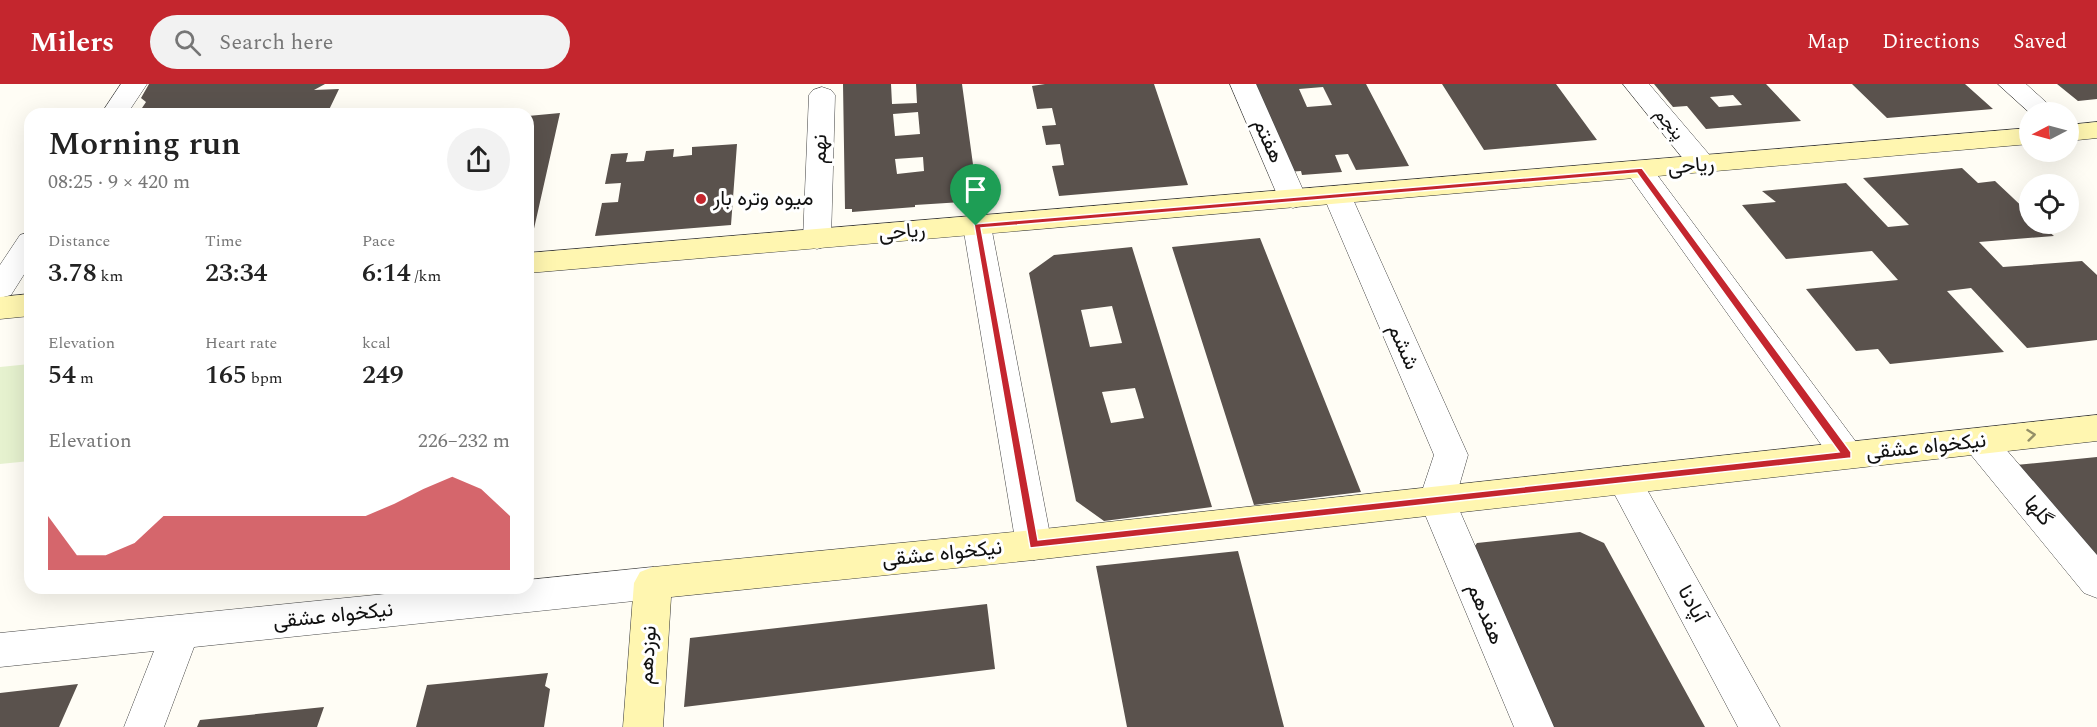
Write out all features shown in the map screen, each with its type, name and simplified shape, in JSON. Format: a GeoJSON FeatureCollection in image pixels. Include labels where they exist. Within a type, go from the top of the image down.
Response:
{"type":"FeatureCollection","features":[{"type":"Feature","properties":{"kind":"street"},"geometry":{"type":"LineString","coordinates":[[118,108],[134,84]]}},
{"type":"Feature","properties":{"kind":"street","name":"هفتم"},"geometry":{"type":"LineString","coordinates":[[1243,84],[1293,199]]}},
{"type":"Feature","properties":{"kind":"street","name":"پنجم"},"geometry":{"type":"LineString","coordinates":[[1636,84],[1703,165]]}},
{"type":"Feature","properties":{"kind":"street"},"geometry":{"type":"LineString","coordinates":[[2011,84],[2032,102]]}},
{"type":"Feature","properties":{"kind":"street","name":"نهم"},"geometry":{"type":"LineString","coordinates":[[817,239],[822,95]]}},
{"type":"Feature","properties":{"kind":"street"},"geometry":{"type":"LineString","coordinates":[[2079,132],[2097,130]]}},
{"type":"Feature","properties":{"kind":"street","name":"ریاحی"},"geometry":{"type":"LineString","coordinates":[[534,263],[2019,137]]}},
{"type":"Feature","properties":{"kind":"street"},"geometry":{"type":"LineString","coordinates":[[1639,170],[1847,455]]}},
{"type":"Feature","properties":{"kind":"street","name":"ششم"},"geometry":{"type":"LineString","coordinates":[[1336,195],[1450,455],[1437,500]]}},
{"type":"Feature","properties":{"kind":"street"},"geometry":{"type":"LineString","coordinates":[[976,226],[1034,545]]}},
{"type":"Feature","properties":{"kind":"street"},"geometry":{"type":"LineString","coordinates":[[0,288],[24,251]]}},
{"type":"Feature","properties":{"kind":"street"},"geometry":{"type":"LineString","coordinates":[[0,308],[24,306]]}},
{"type":"Feature","properties":{"kind":"street","name":"نیکخواه عشقی"},"geometry":{"type":"LineString","coordinates":[[0,650],[1034,545],[2097,428]]}},
{"type":"Feature","properties":{"kind":"street","name":"گلها"},"geometry":{"type":"LineString","coordinates":[[1979,441],[2097,582]]}},
{"type":"Feature","properties":{"kind":"street","name":"آپادنا"},"geometry":{"type":"LineString","coordinates":[[1624,480],[1760,727]]}},
{"type":"Feature","properties":{"kind":"street","name":"هفدهم"},"geometry":{"type":"LineString","coordinates":[[1437,500],[1534,727]]}},
{"type":"Feature","properties":{"kind":"street","name":"نوزدهم"},"geometry":{"type":"LineString","coordinates":[[643,727],[653,583]]}},
{"type":"Feature","properties":{"kind":"street"},"geometry":{"type":"LineString","coordinates":[[144,727],[181,631]]}},
{"type":"Feature","properties":{"kind":"green space"},"geometry":{"type":"Polygon","coordinates":[[[24,365],[24,462],[0,464],[0,367],[24,365]]]}},
{"type":"Feature","properties":{"kind":"building"},"geometry":{"type":"Polygon","coordinates":[[[149,84],[325,84],[314,90],[339,89],[330,108],[142,108],[146,102],[141,98],[149,84]]]}},
{"type":"Feature","properties":{"kind":"building"},"geometry":{"type":"Polygon","coordinates":[[[843,84],[891,84],[892,104],[917,103],[916,84],[962,84],[978,201],[852,212],[852,209],[845,209],[843,84]],[[918,112],[893,114],[895,136],[920,134],[918,112]],[[923,157],[895,159],[897,174],[924,171],[923,157]]]}},
{"type":"Feature","properties":{"kind":"building"},"geometry":{"type":"Polygon","coordinates":[[[1154,84],[1188,185],[1059,196],[1052,166],[1064,165],[1060,144],[1046,145],[1042,126],[1056,125],[1052,108],[1037,109],[1032,86],[1154,84]]]}},
{"type":"Feature","properties":{"kind":"building"},"geometry":{"type":"Polygon","coordinates":[[[1250,84],[1366,84],[1409,166],[1356,170],[1348,154],[1335,155],[1342,172],[1302,175],[1301,171],[1287,172],[1250,84]],[[1323,87],[1299,89],[1307,107],[1332,105],[1323,87]]]}},
{"type":"Feature","properties":{"kind":"building"},"geometry":{"type":"Polygon","coordinates":[[[1442,84],[1556,84],[1597,140],[1484,150],[1442,84]]]}},
{"type":"Feature","properties":{"kind":"building"},"geometry":{"type":"Polygon","coordinates":[[[1654,84],[1766,84],[1801,121],[1706,129],[1687,106],[1673,107],[1654,84]],[[1733,95],[1710,97],[1719,107],[1742,105],[1733,95]]]}},
{"type":"Feature","properties":{"kind":"building"},"geometry":{"type":"Polygon","coordinates":[[[1852,84],[1965,84],[1993,109],[1887,118],[1852,84]]]}},
{"type":"Feature","properties":{"kind":"building"},"geometry":{"type":"Polygon","coordinates":[[[2057,84],[2097,84],[2097,99],[2078,101],[2057,84]]]}},
{"type":"Feature","properties":{"kind":"building"},"geometry":{"type":"Polygon","coordinates":[[[560,113],[534,229],[534,115],[560,113]]]}},
{"type":"Feature","properties":{"kind":"building"},"geometry":{"type":"Polygon","coordinates":[[[737,144],[731,225],[595,236],[602,203],[618,202],[621,183],[605,184],[611,154],[628,153],[626,162],[644,161],[646,151],[674,149],[673,157],[692,155],[692,147],[737,144]]]}},
{"type":"Feature","properties":{"kind":"building"},"geometry":{"type":"Polygon","coordinates":[[[1962,168],[1978,183],[1995,181],[2019,204],[2019,234],[2052,234],[2054,236],[1979,242],[2003,267],[2082,261],[2097,275],[2097,340],[2027,348],[1971,288],[1947,291],[2004,352],[1890,364],[1878,349],[1856,351],[1806,289],[1898,280],[1872,251],[1786,259],[1742,205],[1776,202],[1762,191],[1846,183],[1888,227],[1909,225],[1863,178],[1962,168]]]}},
{"type":"Feature","properties":{"kind":"building"},"geometry":{"type":"Polygon","coordinates":[[[1260,238],[1361,492],[1254,505],[1172,247],[1260,238]]]}},
{"type":"Feature","properties":{"kind":"building"},"geometry":{"type":"Polygon","coordinates":[[[1132,247],[1212,507],[1104,521],[1076,501],[1029,273],[1054,255],[1132,247]],[[1112,306],[1081,310],[1090,347],[1122,343],[1112,306]],[[1135,388],[1102,392],[1111,423],[1144,418],[1135,388]]]}},
{"type":"Feature","properties":{"kind":"building"},"geometry":{"type":"Polygon","coordinates":[[[2097,457],[2097,561],[2016,465],[2097,457]]]}},
{"type":"Feature","properties":{"kind":"building"},"geometry":{"type":"Polygon","coordinates":[[[1580,532],[1604,543],[1705,727],[1542,727],[1467,557],[1477,543],[1580,532]]]}},
{"type":"Feature","properties":{"kind":"building"},"geometry":{"type":"Polygon","coordinates":[[[1238,551],[1284,727],[1127,727],[1096,566],[1238,551]]]}},
{"type":"Feature","properties":{"kind":"building"},"geometry":{"type":"Polygon","coordinates":[[[987,604],[995,669],[684,707],[690,638],[987,604]]]}},
{"type":"Feature","properties":{"kind":"building"},"geometry":{"type":"Polygon","coordinates":[[[548,673],[545,686],[550,689],[544,727],[416,727],[427,685],[548,673]]]}},
{"type":"Feature","properties":{"kind":"building"},"geometry":{"type":"Polygon","coordinates":[[[78,684],[59,727],[0,727],[0,693],[78,684]]]}},
{"type":"Feature","properties":{"kind":"building"},"geometry":{"type":"Polygon","coordinates":[[[324,707],[317,727],[197,727],[200,720],[324,707]]]}},
{"type":"Feature","properties":{"kind":"place","name":"میوه وتره بار"},"geometry":{"type":"Point","coordinates":[701,199]}},
{"type":"Feature","properties":{"kind":"route"},"geometry":{"type":"LineString","coordinates":[[1639,170],[1847,455],[1034,545],[976,226],[1639,170]]}}]}
